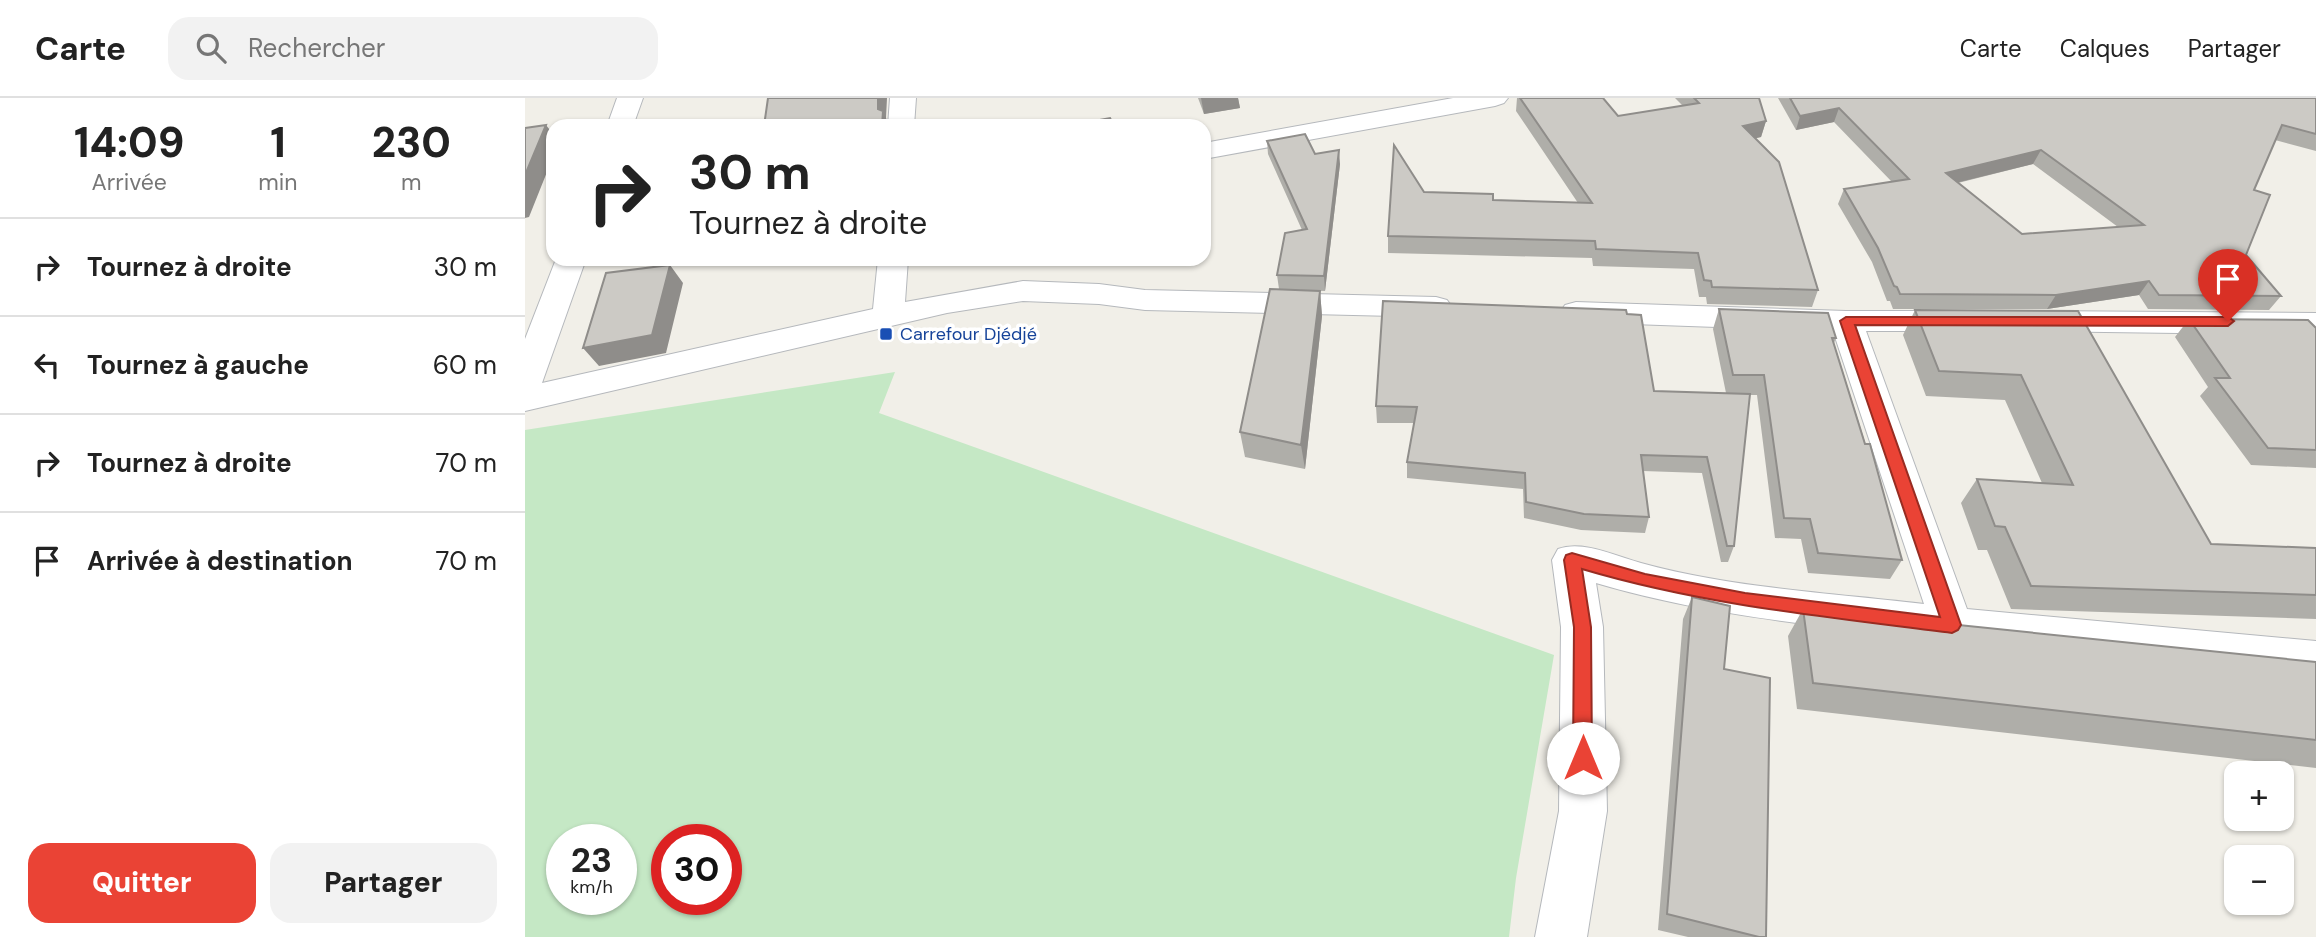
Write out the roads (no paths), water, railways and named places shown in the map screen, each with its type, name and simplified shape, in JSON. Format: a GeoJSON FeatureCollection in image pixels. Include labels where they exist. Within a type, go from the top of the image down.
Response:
{"type":"FeatureCollection","features":[{"type":"Feature","properties":{"kind":"street"},"geometry":{"type":"LineString","coordinates":[[622,119],[630,98]]}},
{"type":"Feature","properties":{"kind":"street"},"geometry":{"type":"LineString","coordinates":[[902,119],[903,98]]}},
{"type":"Feature","properties":{"kind":"street"},"geometry":{"type":"LineString","coordinates":[[1211,151],[1450,101],[1495,98]]}},
{"type":"Feature","properties":{"kind":"street"},"geometry":{"type":"LineString","coordinates":[[525,384],[568,266]]}},
{"type":"Feature","properties":{"kind":"street"},"geometry":{"type":"LineString","coordinates":[[888,316],[892,266]]}},
{"type":"Feature","properties":{"kind":"street"},"geometry":{"type":"LineString","coordinates":[[525,399],[888,316],[1023,291],[1099,294],[1145,300],[1470,308]]}},
{"type":"Feature","properties":{"kind":"street"},"geometry":{"type":"LineString","coordinates":[[1539,311],[1846,321],[2305,323],[2316,298]]}},
{"type":"Feature","properties":{"kind":"street"},"geometry":{"type":"LineString","coordinates":[[1846,321],[1952,625]]}},
{"type":"Feature","properties":{"kind":"street"},"geometry":{"type":"LineString","coordinates":[[1561,937],[1583,811],[1583,627],[1572,560],[1645,581],[1745,600],[1952,625],[2316,660]]}},
{"type":"Feature","properties":{"kind":"place","name":"Carrefour Djédjé"},"geometry":{"type":"Point","coordinates":[886,334]}}]}
